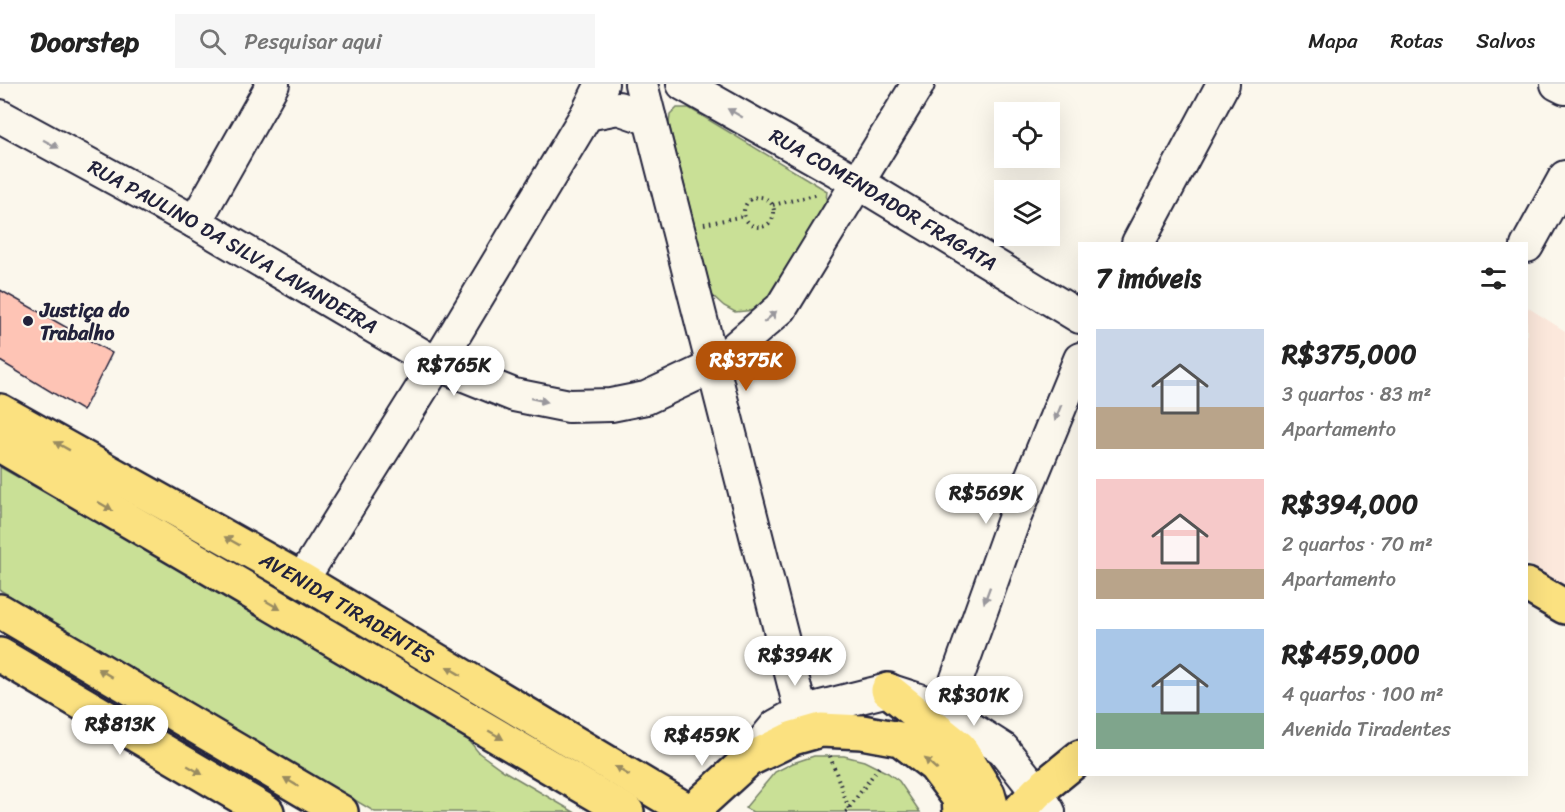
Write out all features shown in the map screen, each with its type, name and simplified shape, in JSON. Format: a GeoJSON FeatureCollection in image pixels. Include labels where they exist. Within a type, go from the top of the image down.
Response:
{"type":"FeatureCollection","features":[{"type":"Feature","properties":{"kind":"main road","name":"AVENIDA TIRADENTES"},"geometry":{"type":"LineString","coordinates":[[0,411],[302,580],[691,812]]}},
{"type":"Feature","properties":{"kind":"main road","name":"AVENIDA TIRADENTES"},"geometry":{"type":"LineString","coordinates":[[0,445],[627,812]]}},
{"type":"Feature","properties":{"kind":"main road"},"geometry":{"type":"LineString","coordinates":[[1528,586],[1565,607]]}},
{"type":"Feature","properties":{"kind":"main road"},"geometry":{"type":"LineString","coordinates":[[0,611],[341,812]]}},
{"type":"Feature","properties":{"kind":"main road"},"geometry":{"type":"LineString","coordinates":[[0,655],[267,812]]}},
{"type":"Feature","properties":{"kind":"main road"},"geometry":{"type":"LineString","coordinates":[[888,690],[959,747],[987,794],[993,812]]}},
{"type":"Feature","properties":{"kind":"main road"},"geometry":{"type":"LineString","coordinates":[[691,812],[748,760],[793,738],[811,721],[900,739],[935,766],[959,798],[960,812]]}},
{"type":"Feature","properties":{"kind":"main road"},"geometry":{"type":"LineString","coordinates":[[1034,805],[1078,759]]}},
{"type":"Feature","properties":{"kind":"street"},"geometry":{"type":"LineString","coordinates":[[195,222],[273,84]]}},
{"type":"Feature","properties":{"kind":"street"},"geometry":{"type":"LineString","coordinates":[[302,580],[437,364],[587,114],[602,84]]}},
{"type":"Feature","properties":{"kind":"street"},"geometry":{"type":"LineString","coordinates":[[641,84],[714,366],[811,721],[888,690],[922,701],[945,712],[1003,749],[1034,805]]}},
{"type":"Feature","properties":{"kind":"street","name":"RUA COMENDADOR FRAGATA"},"geometry":{"type":"LineString","coordinates":[[684,84],[859,183],[1078,316]]}},
{"type":"Feature","properties":{"kind":"street","name":"RUA PAULINO DA SILVA LAVANDEIRA"},"geometry":{"type":"LineString","coordinates":[[0,116],[195,222],[437,364],[514,394],[568,406],[611,405],[645,398],[714,366],[781,308],[918,84]]}},
{"type":"Feature","properties":{"kind":"street"},"geometry":{"type":"LineString","coordinates":[[1139,242],[1223,84]]}},
{"type":"Feature","properties":{"kind":"street"},"geometry":{"type":"LineString","coordinates":[[1557,84],[1565,88]]}},
{"type":"Feature","properties":{"kind":"street"},"geometry":{"type":"LineString","coordinates":[[587,114],[618,108],[650,119]]}},
{"type":"Feature","properties":{"kind":"street"},"geometry":{"type":"LineString","coordinates":[[1528,244],[1565,177]]}},
{"type":"Feature","properties":{"kind":"street"},"geometry":{"type":"LineString","coordinates":[[945,712],[1014,519],[1078,364]]}},
{"type":"Feature","properties":{"kind":"path"},"geometry":{"type":"LineString","coordinates":[[758,197],[767,199],[773,205],[774,215],[769,224],[759,228],[750,224],[744,216],[744,207],[750,200],[758,197]]}},
{"type":"Feature","properties":{"kind":"path"},"geometry":{"type":"LineString","coordinates":[[679,230],[744,216]]}},
{"type":"Feature","properties":{"kind":"path"},"geometry":{"type":"LineString","coordinates":[[811,721],[848,811]]}},
{"type":"Feature","properties":{"kind":"path"},"geometry":{"type":"LineString","coordinates":[[848,811],[900,739]]}},
{"type":"Feature","properties":{"kind":"shaded area"},"geometry":{"type":"Polygon","coordinates":[[[1528,308],[1565,331],[1565,585],[1528,564],[1528,308]]]}},
{"type":"Feature","properties":{"kind":"green space"},"geometry":{"type":"Polygon","coordinates":[[[677,108],[689,108],[827,191],[826,201],[771,299],[756,310],[735,312],[712,295],[669,124],[670,115],[677,108]]]}},
{"type":"Feature","properties":{"kind":"green space"},"geometry":{"type":"Polygon","coordinates":[[[0,467],[459,728],[479,753],[504,771],[574,812],[375,812],[0,590],[0,467]]]}},
{"type":"Feature","properties":{"kind":"green space"},"geometry":{"type":"Polygon","coordinates":[[[814,756],[844,756],[864,761],[888,773],[899,781],[920,812],[753,812],[745,808],[775,772],[814,756]]]}},
{"type":"Feature","properties":{"kind":"building","name":"Justiça do Trabalho"},"geometry":{"type":"Polygon","coordinates":[[[0,290],[112,353],[83,411],[0,361],[0,290]]]}},
{"type":"Feature","properties":{"kind":"place","name":"Justiça do Trabalho"},"geometry":{"type":"Point","coordinates":[28,321]}}]}
